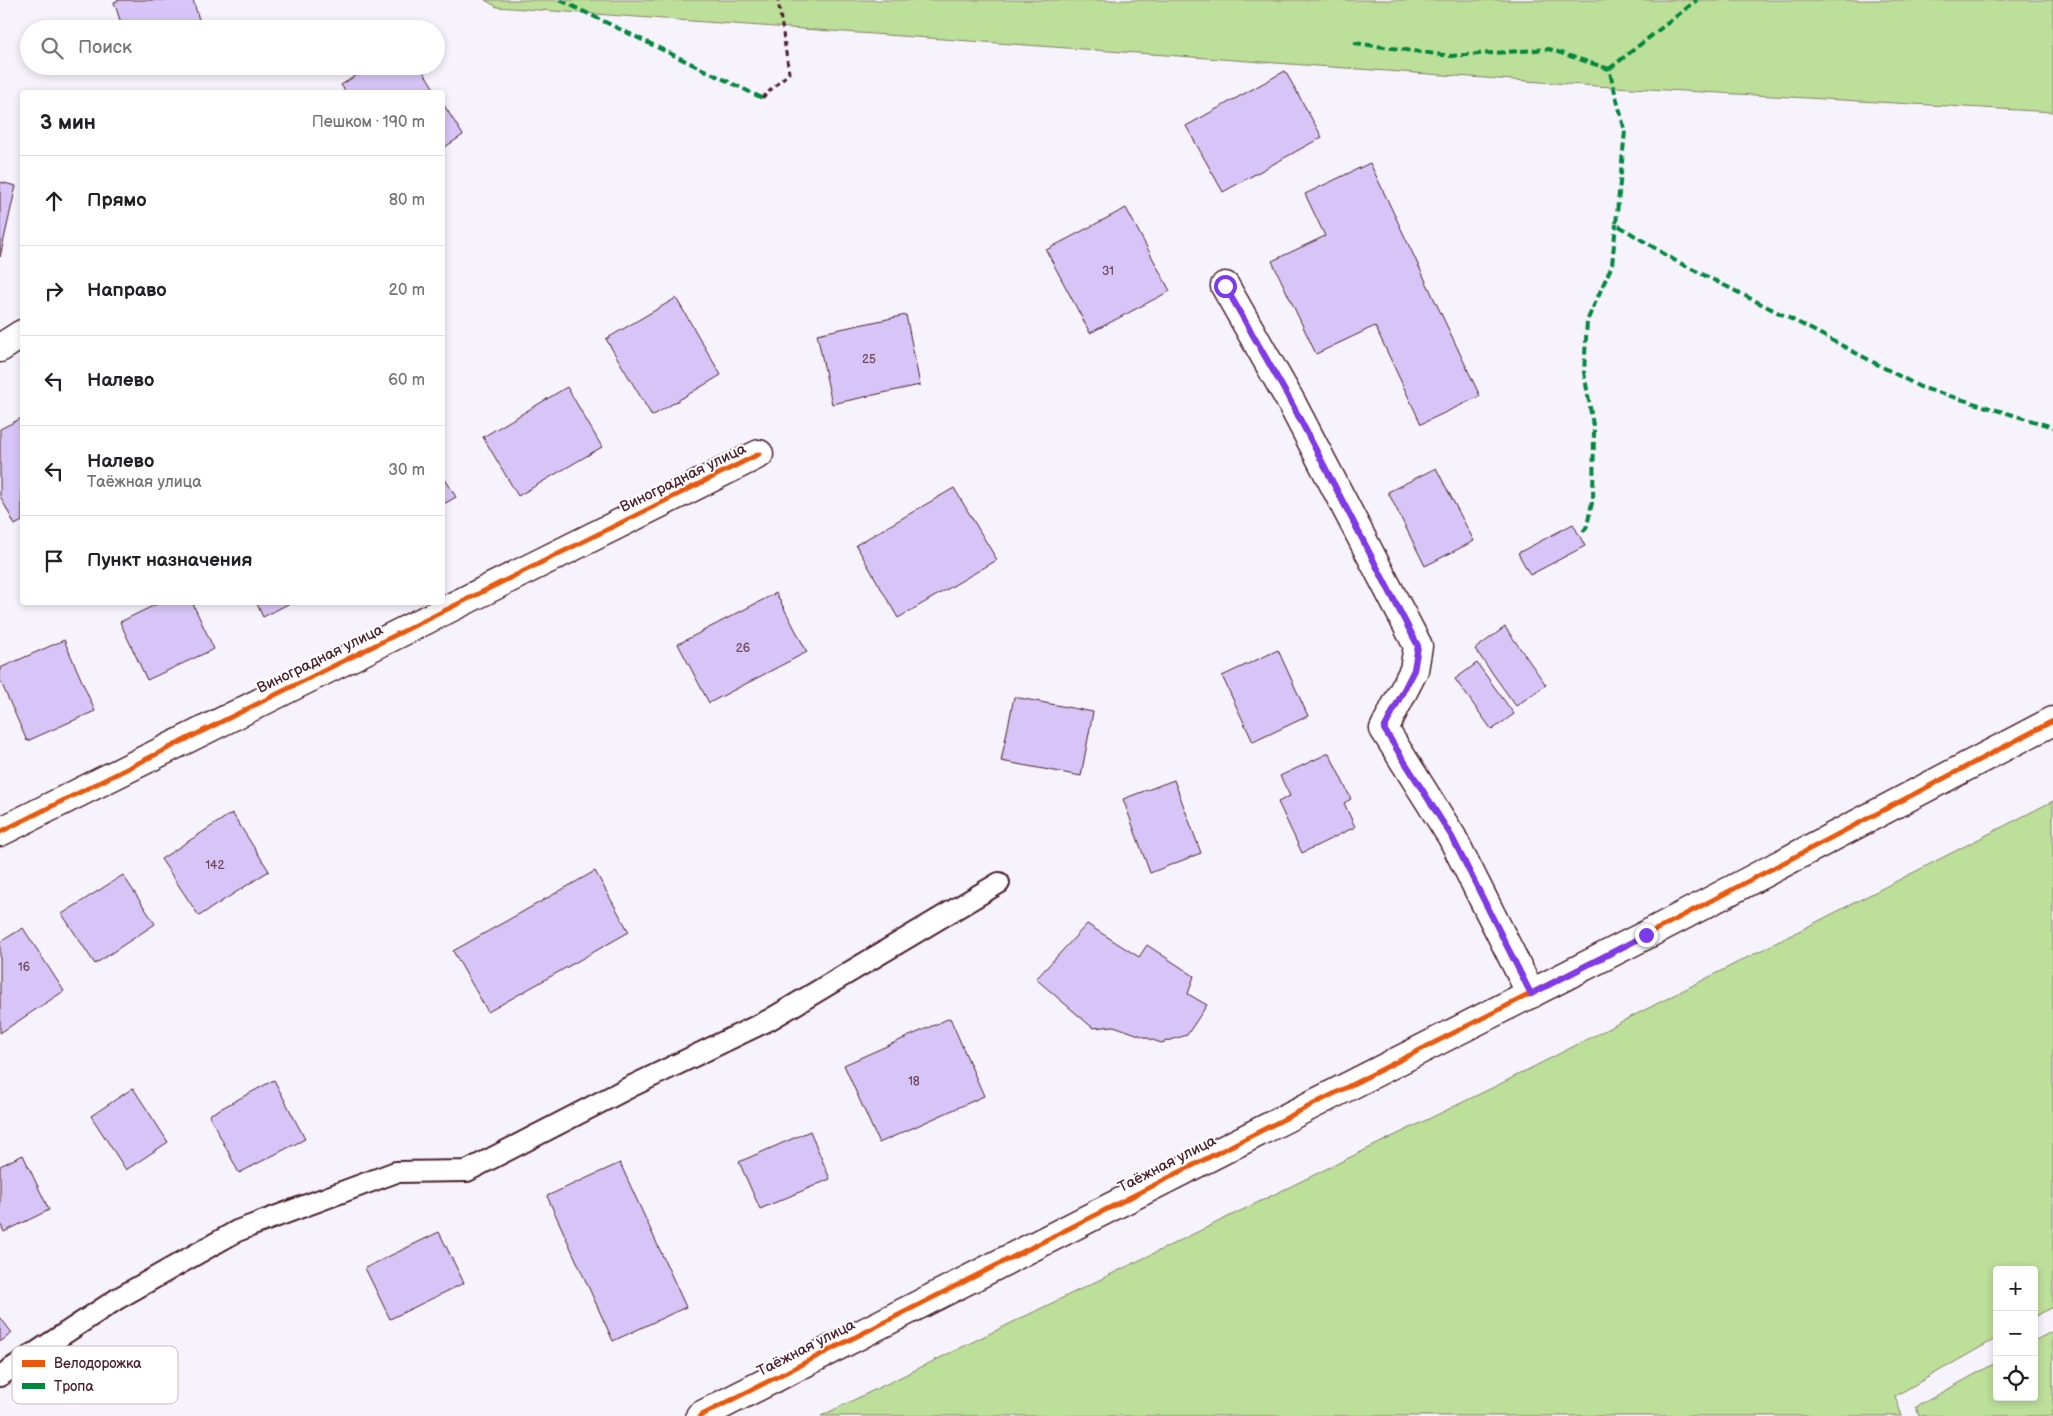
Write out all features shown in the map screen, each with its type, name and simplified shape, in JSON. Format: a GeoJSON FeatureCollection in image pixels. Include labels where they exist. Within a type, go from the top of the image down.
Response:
{"type":"FeatureCollection","features":[{"type":"Feature","properties":{"kind":"street"},"geometry":{"type":"LineString","coordinates":[[1225,286],[1291,402],[1418,646],[1414,670],[1384,729],[1452,837],[1531,994]]}},
{"type":"Feature","properties":{"kind":"street"},"geometry":{"type":"LineString","coordinates":[[0,348],[20,335]]}},
{"type":"Feature","properties":{"kind":"street","name":"Виноградная улица"},"geometry":{"type":"LineString","coordinates":[[0,832],[759,454]]}},
{"type":"Feature","properties":{"kind":"street","name":"Таёжная улица"},"geometry":{"type":"LineString","coordinates":[[700,1416],[1646,935],[2053,721]]}},
{"type":"Feature","properties":{"kind":"lane"},"geometry":{"type":"LineString","coordinates":[[46,1346],[118,1299],[237,1231],[396,1172],[468,1171],[630,1087],[769,1020],[999,882]]}},
{"type":"Feature","properties":{"kind":"lane"},"geometry":{"type":"LineString","coordinates":[[0,1376],[12,1368]]}},
{"type":"Feature","properties":{"kind":"path"},"geometry":{"type":"LineString","coordinates":[[762,98],[789,73],[778,0]]}},
{"type":"Feature","properties":{"kind":"green space"},"geometry":{"type":"Polygon","coordinates":[[[485,0],[2053,0],[2053,112],[1596,86],[497,7],[485,0]]]}},
{"type":"Feature","properties":{"kind":"green space"},"geometry":{"type":"Polygon","coordinates":[[[2053,801],[2053,1307],[2038,1315],[2038,1266],[1993,1266],[1993,1340],[1895,1396],[1902,1416],[821,1416],[1500,1084],[2053,801]]]}},
{"type":"Feature","properties":{"kind":"green space"},"geometry":{"type":"Polygon","coordinates":[[[2053,1331],[2053,1416],[1919,1416],[1916,1407],[1993,1364],[1993,1401],[2038,1401],[2038,1339],[2053,1331]]]}},
{"type":"Feature","properties":{"kind":"building"},"geometry":{"type":"Polygon","coordinates":[[[120,0],[193,0],[199,20],[120,20],[114,2],[120,0]]]}},
{"type":"Feature","properties":{"kind":"building"},"geometry":{"type":"Polygon","coordinates":[[[1285,71],[1322,137],[1223,192],[1186,126],[1285,71]]]}},
{"type":"Feature","properties":{"kind":"building"},"geometry":{"type":"Polygon","coordinates":[[[357,75],[426,75],[435,90],[345,90],[341,85],[357,75]]]}},
{"type":"Feature","properties":{"kind":"building"},"geometry":{"type":"Polygon","coordinates":[[[445,107],[463,135],[445,147],[445,107]]]}},
{"type":"Feature","properties":{"kind":"building"},"geometry":{"type":"Polygon","coordinates":[[[1370,163],[1480,396],[1421,424],[1375,326],[1316,354],[1272,261],[1325,236],[1305,194],[1370,163]]]}},
{"type":"Feature","properties":{"kind":"building"},"geometry":{"type":"Polygon","coordinates":[[[0,182],[16,186],[0,257],[0,182]]]}},
{"type":"Feature","properties":{"kind":"building"},"geometry":{"type":"Polygon","coordinates":[[[1126,208],[1170,291],[1090,333],[1046,250],[1126,208]]]}},
{"type":"Feature","properties":{"kind":"building"},"geometry":{"type":"Polygon","coordinates":[[[676,298],[721,375],[652,416],[606,339],[676,298]]]}},
{"type":"Feature","properties":{"kind":"building"},"geometry":{"type":"Polygon","coordinates":[[[906,315],[920,385],[832,404],[817,334],[906,315]]]}},
{"type":"Feature","properties":{"kind":"building"},"geometry":{"type":"Polygon","coordinates":[[[567,387],[602,447],[518,496],[483,437],[567,387]]]}},
{"type":"Feature","properties":{"kind":"building"},"geometry":{"type":"Polygon","coordinates":[[[20,419],[20,522],[15,525],[0,496],[0,429],[20,419]]]}},
{"type":"Feature","properties":{"kind":"building"},"geometry":{"type":"Polygon","coordinates":[[[1436,468],[1474,541],[1425,566],[1388,492],[1436,468]]]}},
{"type":"Feature","properties":{"kind":"building"},"geometry":{"type":"Polygon","coordinates":[[[445,479],[456,497],[445,503],[445,479]]]}},
{"type":"Feature","properties":{"kind":"building"},"geometry":{"type":"Polygon","coordinates":[[[954,488],[997,560],[898,618],[856,545],[954,488]]]}},
{"type":"Feature","properties":{"kind":"building"},"geometry":{"type":"Polygon","coordinates":[[[1573,524],[1585,546],[1530,575],[1518,553],[1573,524]]]}},
{"type":"Feature","properties":{"kind":"building"},"geometry":{"type":"Polygon","coordinates":[[[776,593],[807,652],[709,703],[678,644],[776,593]]]}},
{"type":"Feature","properties":{"kind":"building"},"geometry":{"type":"Polygon","coordinates":[[[155,605],[193,605],[214,649],[147,680],[120,622],[155,605]]]}},
{"type":"Feature","properties":{"kind":"building"},"geometry":{"type":"Polygon","coordinates":[[[257,605],[286,605],[263,617],[257,605]]]}},
{"type":"Feature","properties":{"kind":"building"},"geometry":{"type":"Polygon","coordinates":[[[1505,627],[1546,685],[1516,706],[1475,649],[1505,627]]]}},
{"type":"Feature","properties":{"kind":"building"},"geometry":{"type":"Polygon","coordinates":[[[64,640],[95,711],[27,741],[0,680],[0,668],[64,640]]]}},
{"type":"Feature","properties":{"kind":"building"},"geometry":{"type":"Polygon","coordinates":[[[1278,650],[1308,716],[1253,742],[1222,676],[1278,650]]]}},
{"type":"Feature","properties":{"kind":"building"},"geometry":{"type":"Polygon","coordinates":[[[1477,663],[1514,714],[1492,730],[1455,679],[1477,663]]]}},
{"type":"Feature","properties":{"kind":"building"},"geometry":{"type":"Polygon","coordinates":[[[1014,697],[1093,712],[1081,776],[1001,761],[1014,697]]]}},
{"type":"Feature","properties":{"kind":"building"},"geometry":{"type":"Polygon","coordinates":[[[1329,753],[1351,799],[1344,803],[1355,827],[1302,853],[1278,802],[1290,796],[1280,776],[1329,753]]]}},
{"type":"Feature","properties":{"kind":"building"},"geometry":{"type":"Polygon","coordinates":[[[1174,780],[1201,853],[1150,873],[1123,799],[1174,780]]]}},
{"type":"Feature","properties":{"kind":"building"},"geometry":{"type":"Polygon","coordinates":[[[232,813],[269,871],[199,916],[161,859],[232,813]]]}},
{"type":"Feature","properties":{"kind":"building"},"geometry":{"type":"Polygon","coordinates":[[[595,871],[629,932],[488,1012],[453,951],[595,871]]]}},
{"type":"Feature","properties":{"kind":"building"},"geometry":{"type":"Polygon","coordinates":[[[123,875],[155,924],[95,964],[62,914],[123,875]]]}},
{"type":"Feature","properties":{"kind":"building"},"geometry":{"type":"Polygon","coordinates":[[[1087,924],[1139,957],[1147,945],[1194,976],[1188,994],[1207,1005],[1187,1035],[1161,1043],[1114,1026],[1093,1028],[1036,979],[1087,924]]]}},
{"type":"Feature","properties":{"kind":"building"},"geometry":{"type":"Polygon","coordinates":[[[23,928],[64,991],[0,1033],[0,942],[23,928]]]}},
{"type":"Feature","properties":{"kind":"building"},"geometry":{"type":"Polygon","coordinates":[[[950,1018],[984,1096],[879,1143],[844,1065],[950,1018]]]}},
{"type":"Feature","properties":{"kind":"building"},"geometry":{"type":"Polygon","coordinates":[[[274,1080],[305,1139],[239,1173],[209,1115],[274,1080]]]}},
{"type":"Feature","properties":{"kind":"building"},"geometry":{"type":"Polygon","coordinates":[[[133,1088],[168,1142],[126,1170],[91,1116],[133,1088]]]}},
{"type":"Feature","properties":{"kind":"building"},"geometry":{"type":"Polygon","coordinates":[[[810,1131],[830,1179],[760,1209],[739,1162],[810,1131]]]}},
{"type":"Feature","properties":{"kind":"building"},"geometry":{"type":"Polygon","coordinates":[[[23,1155],[49,1210],[4,1232],[0,1223],[0,1166],[23,1155]]]}},
{"type":"Feature","properties":{"kind":"building"},"geometry":{"type":"Polygon","coordinates":[[[620,1163],[686,1307],[613,1341],[547,1196],[620,1163]]]}},
{"type":"Feature","properties":{"kind":"building"},"geometry":{"type":"Polygon","coordinates":[[[439,1232],[464,1283],[390,1319],[365,1268],[439,1232]]]}},
{"type":"Feature","properties":{"kind":"building"},"geometry":{"type":"Polygon","coordinates":[[[0,1317],[12,1333],[0,1342],[0,1317]]]}},
{"type":"Feature","properties":{"kind":"marked path"},"geometry":{"type":"LineString","coordinates":[[560,0],[762,98]]}},
{"type":"Feature","properties":{"kind":"marked path"},"geometry":{"type":"LineString","coordinates":[[1609,69],[1697,0]]}},
{"type":"Feature","properties":{"kind":"marked path"},"geometry":{"type":"LineString","coordinates":[[1354,43],[1451,56],[1549,49],[1609,69],[1625,131],[1616,224],[1674,260],[1920,387],[2053,427]]}},
{"type":"Feature","properties":{"kind":"marked path"},"geometry":{"type":"LineString","coordinates":[[1583,532],[1587,526],[1593,498],[1594,431],[1584,372],[1587,321],[1612,265],[1616,224]]}},
{"type":"Feature","properties":{"kind":"cycle path"},"geometry":{"type":"LineString","coordinates":[[1225,286],[1291,402],[1418,646],[1414,670],[1384,729],[1452,837],[1531,994]]}},
{"type":"Feature","properties":{"kind":"cycle path"},"geometry":{"type":"LineString","coordinates":[[0,832],[759,454]]}},
{"type":"Feature","properties":{"kind":"cycle path"},"geometry":{"type":"LineString","coordinates":[[700,1416],[1646,935],[2053,721]]}},
{"type":"Feature","properties":{"kind":"route"},"geometry":{"type":"LineString","coordinates":[[1225,286],[1291,402],[1418,646],[1414,670],[1384,729],[1452,837],[1531,994],[1646,935]]}}]}
